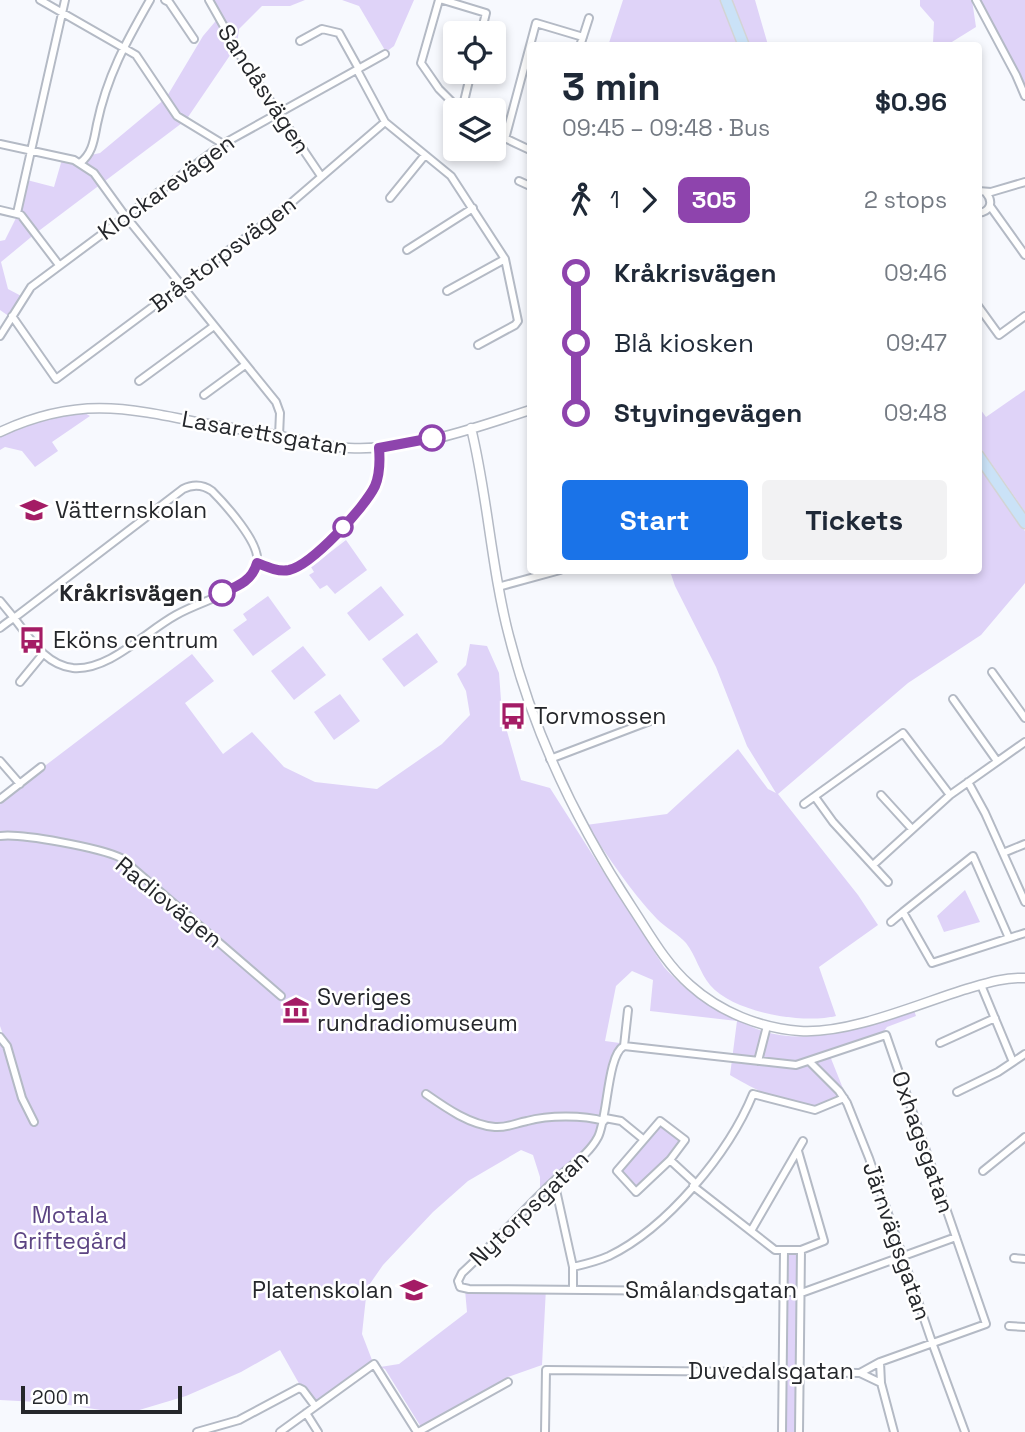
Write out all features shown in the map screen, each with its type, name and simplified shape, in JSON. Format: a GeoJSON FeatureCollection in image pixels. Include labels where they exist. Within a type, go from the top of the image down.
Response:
{"type":"FeatureCollection","features":[{"type":"Feature","properties":{"kind":"main road"},"geometry":{"type":"LineString","coordinates":[[726,0],[742,42]]}},
{"type":"Feature","properties":{"kind":"main road"},"geometry":{"type":"LineString","coordinates":[[982,461],[1025,523]]}},
{"type":"Feature","properties":{"kind":"street"},"geometry":{"type":"LineString","coordinates":[[40,0],[136,55],[144,63],[177,116],[223,144]]}},
{"type":"Feature","properties":{"kind":"street"},"geometry":{"type":"LineString","coordinates":[[17,214],[65,0]]}},
{"type":"Feature","properties":{"kind":"street"},"geometry":{"type":"LineString","coordinates":[[80,163],[92,149],[105,90],[123,47],[150,0]]}},
{"type":"Feature","properties":{"kind":"street"},"geometry":{"type":"LineString","coordinates":[[165,0],[194,39]]}},
{"type":"Feature","properties":{"kind":"street","name":"Sandåsvägen"},"geometry":{"type":"LineString","coordinates":[[209,0],[234,47],[321,176]]}},
{"type":"Feature","properties":{"kind":"street"},"geometry":{"type":"LineString","coordinates":[[448,98],[421,63],[441,0],[486,13],[484,21]]}},
{"type":"Feature","properties":{"kind":"street"},"geometry":{"type":"LineString","coordinates":[[976,0],[1025,96]]}},
{"type":"Feature","properties":{"kind":"street"},"geometry":{"type":"LineString","coordinates":[[581,42],[589,18]]}},
{"type":"Feature","properties":{"kind":"street"},"geometry":{"type":"LineString","coordinates":[[531,42],[537,19],[583,37]]}},
{"type":"Feature","properties":{"kind":"street"},"geometry":{"type":"LineString","coordinates":[[300,41],[322,29],[339,33],[385,122],[451,176],[505,258],[518,321],[515,326],[478,345]]}},
{"type":"Feature","properties":{"kind":"street","name":"Klockarevägen"},"geometry":{"type":"LineString","coordinates":[[0,336],[30,287],[223,144],[385,54]]}},
{"type":"Feature","properties":{"kind":"street"},"geometry":{"type":"LineString","coordinates":[[506,135],[527,56]]}},
{"type":"Feature","properties":{"kind":"street","name":"Bråstorpsvägen"},"geometry":{"type":"LineString","coordinates":[[12,316],[56,379],[284,209],[385,122]]}},
{"type":"Feature","properties":{"kind":"street"},"geometry":{"type":"LineString","coordinates":[[506,139],[527,149]]}},
{"type":"Feature","properties":{"kind":"street"},"geometry":{"type":"LineString","coordinates":[[0,144],[80,163],[97,176],[181,286],[278,405],[281,416],[279,436]]}},
{"type":"Feature","properties":{"kind":"street"},"geometry":{"type":"LineString","coordinates":[[390,198],[425,155]]}},
{"type":"Feature","properties":{"kind":"street"},"geometry":{"type":"LineString","coordinates":[[519,181],[527,185]]}},
{"type":"Feature","properties":{"kind":"street"},"geometry":{"type":"LineString","coordinates":[[982,192],[1006,189],[1025,182]]}},
{"type":"Feature","properties":{"kind":"street"},"geometry":{"type":"LineString","coordinates":[[982,212],[1006,189]]}},
{"type":"Feature","properties":{"kind":"street"},"geometry":{"type":"LineString","coordinates":[[986,193],[1000,223],[1025,256]]}},
{"type":"Feature","properties":{"kind":"street"},"geometry":{"type":"LineString","coordinates":[[407,250],[472,208]]}},
{"type":"Feature","properties":{"kind":"street"},"geometry":{"type":"LineString","coordinates":[[0,210],[21,215],[59,265]]}},
{"type":"Feature","properties":{"kind":"street"},"geometry":{"type":"LineString","coordinates":[[982,214],[1000,223]]}},
{"type":"Feature","properties":{"kind":"street"},"geometry":{"type":"LineString","coordinates":[[447,291],[505,258]]}},
{"type":"Feature","properties":{"kind":"street"},"geometry":{"type":"LineString","coordinates":[[982,312],[999,335],[1025,316]]}},
{"type":"Feature","properties":{"kind":"street"},"geometry":{"type":"LineString","coordinates":[[139,381],[214,326]]}},
{"type":"Feature","properties":{"kind":"street"},"geometry":{"type":"LineString","coordinates":[[204,395],[245,365]]}},
{"type":"Feature","properties":{"kind":"street","name":"Lasarettsgatan"},"geometry":{"type":"LineString","coordinates":[[0,432],[56,412],[106,407],[146,411],[332,447],[379,448],[420,441],[527,411]]}},
{"type":"Feature","properties":{"kind":"street"},"geometry":{"type":"LineString","coordinates":[[471,428],[509,638],[550,759],[594,849],[668,962],[689,985],[716,1005],[742,1018],[767,1026],[798,1031],[831,1029],[1002,979],[1025,978]]}},
{"type":"Feature","properties":{"kind":"street"},"geometry":{"type":"LineString","coordinates":[[257,563],[279,570],[294,568],[337,534],[374,488],[379,466],[379,448]]}},
{"type":"Feature","properties":{"kind":"street"},"geometry":{"type":"LineString","coordinates":[[0,601],[14,618],[43,654],[55,663],[69,667],[97,666],[176,615],[242,584],[253,574],[257,563],[257,550],[216,495],[206,487],[194,485],[183,489],[14,618],[0,628]]}},
{"type":"Feature","properties":{"kind":"street"},"geometry":{"type":"LineString","coordinates":[[498,587],[545,574]]}},
{"type":"Feature","properties":{"kind":"street"},"geometry":{"type":"LineString","coordinates":[[20,682],[43,654]]}},
{"type":"Feature","properties":{"kind":"street"},"geometry":{"type":"LineString","coordinates":[[992,672],[1025,718]]}},
{"type":"Feature","properties":{"kind":"street"},"geometry":{"type":"LineString","coordinates":[[953,699],[997,761]]}},
{"type":"Feature","properties":{"kind":"street"},"geometry":{"type":"LineString","coordinates":[[550,759],[650,721]]}},
{"type":"Feature","properties":{"kind":"street"},"geometry":{"type":"LineString","coordinates":[[804,804],[903,733],[950,794]]}},
{"type":"Feature","properties":{"kind":"street"},"geometry":{"type":"LineString","coordinates":[[873,865],[950,794],[1025,742]]}},
{"type":"Feature","properties":{"kind":"street"},"geometry":{"type":"LineString","coordinates":[[0,761],[20,784]]}},
{"type":"Feature","properties":{"kind":"street"},"geometry":{"type":"LineString","coordinates":[[0,799],[41,767]]}},
{"type":"Feature","properties":{"kind":"street"},"geometry":{"type":"LineString","coordinates":[[968,782],[1025,902]]}},
{"type":"Feature","properties":{"kind":"street"},"geometry":{"type":"LineString","coordinates":[[881,795],[912,829]]}},
{"type":"Feature","properties":{"kind":"street"},"geometry":{"type":"LineString","coordinates":[[815,797],[833,822],[888,882]]}},
{"type":"Feature","properties":{"kind":"street","name":"Radiovägen"},"geometry":{"type":"LineString","coordinates":[[0,836],[18,835],[121,858],[281,996]]}},
{"type":"Feature","properties":{"kind":"street"},"geometry":{"type":"LineString","coordinates":[[1003,853],[1025,844]]}},
{"type":"Feature","properties":{"kind":"street"},"geometry":{"type":"LineString","coordinates":[[969,847],[1009,938]]}},
{"type":"Feature","properties":{"kind":"street"},"geometry":{"type":"LineString","coordinates":[[891,922],[973,856]]}},
{"type":"Feature","properties":{"kind":"street"},"geometry":{"type":"LineString","coordinates":[[903,912],[932,963],[1025,933]]}},
{"type":"Feature","properties":{"kind":"street"},"geometry":{"type":"LineString","coordinates":[[981,985],[1013,1062]]}},
{"type":"Feature","properties":{"kind":"street","name":"Nytorpsgatan"},"geometry":{"type":"LineString","coordinates":[[458,1285],[463,1273],[593,1145],[604,1119],[608,1084],[619,1050],[624,1046],[628,1010]]}},
{"type":"Feature","properties":{"kind":"street"},"geometry":{"type":"LineString","coordinates":[[940,1043],[995,1018]]}},
{"type":"Feature","properties":{"kind":"street"},"geometry":{"type":"LineString","coordinates":[[758,1061],[767,1026]]}},
{"type":"Feature","properties":{"kind":"street","name":"Oxhagsgatan"},"geometry":{"type":"LineString","coordinates":[[810,1062],[886,1035],[986,1324]]}},
{"type":"Feature","properties":{"kind":"street"},"geometry":{"type":"LineString","coordinates":[[0,1037],[7,1046],[22,1098],[34,1122]]}},
{"type":"Feature","properties":{"kind":"street"},"geometry":{"type":"LineString","coordinates":[[624,1046],[791,1065],[810,1062]]}},
{"type":"Feature","properties":{"kind":"street"},"geometry":{"type":"LineString","coordinates":[[957,1092],[1025,1054]]}},
{"type":"Feature","properties":{"kind":"street","name":"Järnvägsgatan"},"geometry":{"type":"LineString","coordinates":[[810,1062],[844,1098],[869,1158],[965,1432]]}},
{"type":"Feature","properties":{"kind":"street"},"geometry":{"type":"LineString","coordinates":[[426,1094],[460,1115],[494,1127],[539,1118],[586,1116],[621,1121],[643,1139]]}},
{"type":"Feature","properties":{"kind":"street"},"geometry":{"type":"LineString","coordinates":[[573,1267],[596,1261],[632,1242],[660,1219],[725,1147],[753,1094],[815,1110],[844,1098]]}},
{"type":"Feature","properties":{"kind":"street"},"geometry":{"type":"LineString","coordinates":[[660,1121],[685,1140],[670,1160],[636,1192],[617,1171],[660,1121]]}},
{"type":"Feature","properties":{"kind":"street"},"geometry":{"type":"LineString","coordinates":[[983,1171],[1025,1137]]}},
{"type":"Feature","properties":{"kind":"street"},"geometry":{"type":"LineString","coordinates":[[751,1231],[803,1141]]}},
{"type":"Feature","properties":{"kind":"street"},"geometry":{"type":"LineString","coordinates":[[670,1160],[694,1184],[775,1250],[801,1250],[824,1241],[798,1151]]}},
{"type":"Feature","properties":{"kind":"street"},"geometry":{"type":"LineString","coordinates":[[554,1181],[573,1267],[573,1289]]}},
{"type":"Feature","properties":{"kind":"street","name":"Smålandsgatan"},"geometry":{"type":"LineString","coordinates":[[458,1285],[469,1289],[800,1292],[956,1237]]}},
{"type":"Feature","properties":{"kind":"street"},"geometry":{"type":"LineString","coordinates":[[799,1432],[801,1250]]}},
{"type":"Feature","properties":{"kind":"street"},"geometry":{"type":"LineString","coordinates":[[782,1432],[784,1251]]}},
{"type":"Feature","properties":{"kind":"street"},"geometry":{"type":"LineString","coordinates":[[1014,1258],[1025,1259]]}},
{"type":"Feature","properties":{"kind":"street","name":"Duvedalsgatan"},"geometry":{"type":"LineString","coordinates":[[545,1432],[546,1370],[860,1373],[880,1362],[986,1324]]}},
{"type":"Feature","properties":{"kind":"street"},"geometry":{"type":"LineString","coordinates":[[1009,1326],[1025,1326]]}},
{"type":"Feature","properties":{"kind":"street"},"geometry":{"type":"LineString","coordinates":[[880,1362],[881,1383],[894,1432]]}},
{"type":"Feature","properties":{"kind":"street"},"geometry":{"type":"LineString","coordinates":[[280,1432],[374,1364],[417,1432],[508,1382]]}},
{"type":"Feature","properties":{"kind":"street"},"geometry":{"type":"LineString","coordinates":[[860,1373],[881,1383]]}},
{"type":"Feature","properties":{"kind":"street"},"geometry":{"type":"LineString","coordinates":[[197,1432],[239,1420],[299,1388],[315,1406]]}},
{"type":"Feature","properties":{"kind":"street"},"geometry":{"type":"LineString","coordinates":[[306,1413],[318,1432]]}},
{"type":"Feature","properties":{"kind":"street"},"geometry":{"type":"LineString","coordinates":[[432,1424],[436,1432]]}},
{"type":"Feature","properties":{"kind":"green space"},"geometry":{"type":"Polygon","coordinates":[[[213,0],[305,0],[290,6],[262,6],[239,29],[237,45],[186,120],[1,262],[8,289],[25,298],[13,319],[0,310],[0,241],[5,240],[19,212],[27,180],[54,187],[63,156],[86,163],[91,155],[100,153],[166,98],[203,36],[220,16],[213,0]]]}},
{"type":"Feature","properties":{"kind":"green space"},"geometry":{"type":"Polygon","coordinates":[[[342,0],[414,0],[394,46],[386,52],[359,6],[342,0]]]}},
{"type":"Feature","properties":{"kind":"green space"},"geometry":{"type":"Polygon","coordinates":[[[623,0],[755,0],[767,42],[609,42],[623,0]]]}},
{"type":"Feature","properties":{"kind":"green space"},"geometry":{"type":"Polygon","coordinates":[[[920,0],[972,0],[976,27],[952,42],[933,42],[934,22],[920,6],[920,0]]]}},
{"type":"Feature","properties":{"kind":"green space"},"geometry":{"type":"Polygon","coordinates":[[[978,0],[1025,0],[1025,96],[978,0]]]}},
{"type":"Feature","properties":{"kind":"green space"},"geometry":{"type":"Polygon","coordinates":[[[1025,390],[1025,512],[982,450],[982,412],[986,417],[1025,390]]]}},
{"type":"Feature","properties":{"kind":"green space"},"geometry":{"type":"Polygon","coordinates":[[[85,413],[90,416],[52,442],[58,451],[35,467],[22,451],[5,447],[0,450],[0,437],[10,432],[52,418],[85,413]]]}},
{"type":"Feature","properties":{"kind":"green space"},"geometry":{"type":"Polygon","coordinates":[[[982,470],[1025,531],[1025,583],[981,635],[908,683],[778,794],[858,895],[878,925],[819,967],[836,1016],[806,1018],[770,1014],[735,1003],[721,995],[703,975],[686,943],[647,908],[586,825],[667,814],[738,749],[768,789],[776,793],[747,746],[716,667],[671,574],[982,574],[982,470]]]}},
{"type":"Feature","properties":{"kind":"green space"},"geometry":{"type":"Polygon","coordinates":[[[346,540],[367,570],[335,594],[327,585],[320,589],[309,575],[314,572],[311,567],[346,540]]]}},
{"type":"Feature","properties":{"kind":"green space"},"geometry":{"type":"Polygon","coordinates":[[[381,586],[404,615],[369,641],[347,613],[381,586]]]}},
{"type":"Feature","properties":{"kind":"green space"},"geometry":{"type":"Polygon","coordinates":[[[268,596],[291,628],[253,656],[233,630],[247,620],[243,614],[268,596]]]}},
{"type":"Feature","properties":{"kind":"green space"},"geometry":{"type":"Polygon","coordinates":[[[417,633],[438,662],[404,687],[382,659],[417,633]]]}},
{"type":"Feature","properties":{"kind":"green space","name":"Motala Griftegård"},"geometry":{"type":"Polygon","coordinates":[[[470,644],[487,646],[499,673],[502,714],[521,780],[550,788],[664,967],[686,989],[709,1005],[749,1025],[781,1035],[839,1032],[914,1010],[916,1016],[887,1027],[879,1038],[830,1056],[848,1101],[812,1109],[775,1098],[730,1075],[737,1021],[650,1011],[653,980],[632,971],[616,986],[605,1041],[627,1044],[615,1064],[609,1111],[596,1142],[582,1159],[540,1195],[540,1177],[533,1155],[521,1150],[468,1181],[433,1212],[383,1265],[367,1288],[362,1334],[372,1360],[317,1406],[306,1389],[301,1387],[280,1350],[241,1372],[186,1396],[126,1414],[56,1403],[0,1400],[0,1036],[5,1040],[0,1026],[0,800],[192,654],[214,681],[185,703],[223,754],[252,732],[284,767],[315,782],[377,789],[442,744],[470,715],[466,691],[457,674],[466,665],[470,644]]]}},
{"type":"Feature","properties":{"kind":"green space"},"geometry":{"type":"Polygon","coordinates":[[[303,646],[326,675],[294,700],[271,671],[303,646]]]}},
{"type":"Feature","properties":{"kind":"green space"},"geometry":{"type":"Polygon","coordinates":[[[340,694],[360,721],[334,740],[314,712],[340,694]]]}},
{"type":"Feature","properties":{"kind":"green space"},"geometry":{"type":"Polygon","coordinates":[[[965,890],[980,922],[944,932],[937,916],[965,890]]]}},
{"type":"Feature","properties":{"kind":"green space"},"geometry":{"type":"Polygon","coordinates":[[[661,1121],[684,1140],[672,1158],[637,1191],[621,1170],[661,1121]]]}},
{"type":"Feature","properties":{"kind":"green space"},"geometry":{"type":"Polygon","coordinates":[[[801,1249],[802,1432],[784,1432],[785,1250],[801,1249]]]}},
{"type":"Feature","properties":{"kind":"green space"},"geometry":{"type":"Polygon","coordinates":[[[546,1288],[542,1365],[508,1377],[421,1427],[385,1369],[380,1367],[399,1364],[467,1312],[465,1290],[546,1288]]]}},
{"type":"Feature","properties":{"kind":"bus line","name":"305"},"geometry":{"type":"LineString","coordinates":[[222,593],[246,581],[253,574],[257,563],[279,570],[291,569],[331,540],[374,488],[379,466],[379,448],[432,438]]}},
{"type":"Feature","properties":{"kind":"place","name":"Vätternskolan"},"geometry":{"type":"Point","coordinates":[34,510]}},
{"type":"Feature","properties":{"kind":"place","name":"Kråkrisvägen"},"geometry":{"type":"Point","coordinates":[222,593]}},
{"type":"Feature","properties":{"kind":"place","name":"Eköns centrum"},"geometry":{"type":"Point","coordinates":[32,640]}},
{"type":"Feature","properties":{"kind":"place","name":"Torvmossen"},"geometry":{"type":"Point","coordinates":[513,716]}},
{"type":"Feature","properties":{"kind":"place","name":"Sveriges rundradiomuseum"},"geometry":{"type":"Point","coordinates":[296,1010]}},
{"type":"Feature","properties":{"kind":"place","name":"Platenskolan"},"geometry":{"type":"Point","coordinates":[414,1290]}}]}
